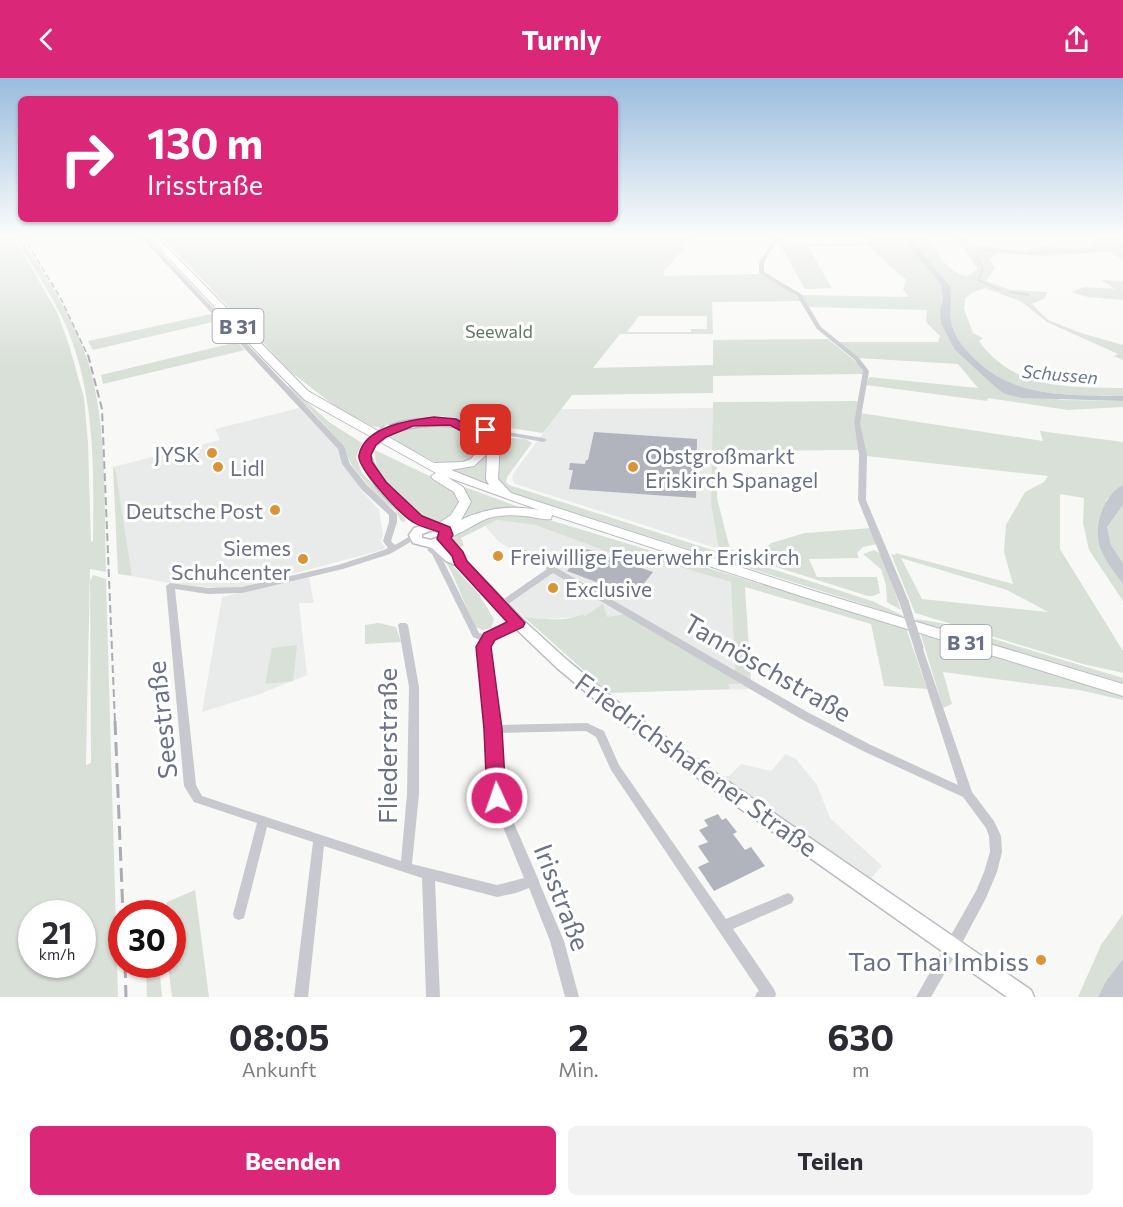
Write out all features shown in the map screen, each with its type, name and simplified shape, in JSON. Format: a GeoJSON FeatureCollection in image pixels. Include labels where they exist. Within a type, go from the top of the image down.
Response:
{"type":"FeatureCollection","features":[{"type":"Feature","properties":{"kind":"main road","name":"B 31"},"geometry":{"type":"LineString","coordinates":[[193,279],[302,392],[321,410],[357,435],[432,473],[562,521],[809,594]]}},
{"type":"Feature","properties":{"kind":"main road","name":"B 31"},"geometry":{"type":"LineString","coordinates":[[302,392],[408,453],[471,483],[809,594],[1123,690]]}},
{"type":"Feature","properties":{"kind":"main road"},"geometry":{"type":"LineString","coordinates":[[495,436],[492,469],[494,483],[505,493],[529,502]]}},
{"type":"Feature","properties":{"kind":"main road"},"geometry":{"type":"LineString","coordinates":[[408,453],[437,465],[460,466],[480,459],[483,448],[477,439]]}},
{"type":"Feature","properties":{"kind":"main road"},"geometry":{"type":"LineString","coordinates":[[430,535],[456,518],[465,502],[459,490],[432,473]]}},
{"type":"Feature","properties":{"kind":"main road"},"geometry":{"type":"LineString","coordinates":[[430,535],[503,510],[525,512],[562,521]]}},
{"type":"Feature","properties":{"kind":"street"},"geometry":{"type":"LineString","coordinates":[[182,279],[341,448],[346,464],[364,487],[393,514],[394,525],[387,534],[387,541],[393,548]]}},
{"type":"Feature","properties":{"kind":"street"},"geometry":{"type":"LineString","coordinates":[[772,279],[799,295],[819,328],[857,359],[866,371],[857,423],[863,455],[862,500],[904,602],[967,794],[983,813],[995,837],[994,863],[984,892],[923,997]]}},
{"type":"Feature","properties":{"kind":"street","name":"Friedrichshafener Straße"},"geometry":{"type":"LineString","coordinates":[[452,422],[418,422],[388,430],[371,443],[365,455],[366,462],[382,484],[450,558],[460,562],[518,623],[562,664],[621,713],[724,788],[1024,997]]}},
{"type":"Feature","properties":{"kind":"street"},"geometry":{"type":"LineString","coordinates":[[452,422],[495,436]]}},
{"type":"Feature","properties":{"kind":"street"},"geometry":{"type":"LineString","coordinates":[[452,422],[470,429],[477,439],[517,436],[543,440]]}},
{"type":"Feature","properties":{"kind":"street"},"geometry":{"type":"LineString","coordinates":[[430,535],[435,552],[476,635],[487,639],[518,623]]}},
{"type":"Feature","properties":{"kind":"street","name":"Seestraße"},"geometry":{"type":"LineString","coordinates":[[430,535],[340,567],[242,590],[208,591],[170,586],[189,786],[198,799],[406,868],[497,891],[533,881]]}},
{"type":"Feature","properties":{"kind":"street","name":"Tannöschstraße"},"geometry":{"type":"LineString","coordinates":[[522,551],[806,716],[883,756],[967,794]]}},
{"type":"Feature","properties":{"kind":"street"},"geometry":{"type":"LineString","coordinates":[[501,605],[552,570]]}},
{"type":"Feature","properties":{"kind":"street","name":"Fliederstraße"},"geometry":{"type":"LineString","coordinates":[[403,625],[414,687],[413,794],[406,868]]}},
{"type":"Feature","properties":{"kind":"street","name":"Irisstraße"},"geometry":{"type":"LineString","coordinates":[[487,639],[483,651],[488,671],[497,798],[557,941],[572,997]]}},
{"type":"Feature","properties":{"kind":"street"},"geometry":{"type":"LineString","coordinates":[[493,729],[578,727],[595,729],[600,734],[615,767],[769,994],[762,997]]}},
{"type":"Feature","properties":{"kind":"street"},"geometry":{"type":"LineString","coordinates":[[239,914],[263,821]]}},
{"type":"Feature","properties":{"kind":"street"},"geometry":{"type":"LineString","coordinates":[[301,997],[319,839]]}},
{"type":"Feature","properties":{"kind":"street"},"geometry":{"type":"LineString","coordinates":[[428,874],[433,997]]}},
{"type":"Feature","properties":{"kind":"street"},"geometry":{"type":"LineString","coordinates":[[723,927],[788,899]]}},
{"type":"Feature","properties":{"kind":"shaded area"},"geometry":{"type":"Polygon","coordinates":[[[937,279],[944,279],[950,286],[951,319],[956,335],[970,354],[992,373],[1009,382],[1045,392],[1123,396],[1123,401],[1022,398],[1005,394],[955,350],[941,323],[940,309],[943,299],[941,284],[937,279]]]}},
{"type":"Feature","properties":{"kind":"shaded area"},"geometry":{"type":"Polygon","coordinates":[[[299,408],[337,447],[344,465],[361,490],[379,510],[383,535],[381,541],[385,548],[244,587],[227,589],[174,584],[132,576],[116,473],[113,467],[220,440],[215,429],[299,408]]]}},
{"type":"Feature","properties":{"kind":"shaded area"},"geometry":{"type":"Polygon","coordinates":[[[713,408],[711,504],[719,549],[515,484],[512,479],[513,474],[561,409],[713,408]]]}},
{"type":"Feature","properties":{"kind":"shaded area"},"geometry":{"type":"Polygon","coordinates":[[[1123,485],[1123,505],[1107,527],[1111,545],[1123,563],[1123,584],[1103,554],[1099,543],[1098,527],[1106,502],[1123,485]]]}},
{"type":"Feature","properties":{"kind":"shaded area"},"geometry":{"type":"Polygon","coordinates":[[[497,520],[535,525],[649,567],[656,560],[731,582],[735,672],[755,689],[625,692],[607,617],[583,614],[575,617],[545,619],[524,617],[510,603],[553,573],[499,542],[485,526],[497,520]]]}},
{"type":"Feature","properties":{"kind":"shaded area"},"geometry":{"type":"Polygon","coordinates":[[[309,577],[314,603],[299,603],[307,675],[260,694],[202,712],[222,597],[309,577]]]}},
{"type":"Feature","properties":{"kind":"shaded area"},"geometry":{"type":"Polygon","coordinates":[[[786,754],[796,759],[817,785],[830,818],[882,866],[868,882],[717,778],[729,776],[741,764],[771,771],[786,754]]]}},
{"type":"Feature","properties":{"kind":"shaded area"},"geometry":{"type":"Polygon","coordinates":[[[1123,959],[1123,997],[1098,997],[1106,981],[1123,959]]]}},
{"type":"Feature","properties":{"kind":"green space"},"geometry":{"type":"Polygon","coordinates":[[[0,279],[38,279],[57,312],[69,345],[84,398],[88,443],[91,542],[93,541],[93,460],[88,406],[76,354],[67,328],[41,279],[47,279],[64,307],[82,345],[89,364],[98,407],[104,478],[106,572],[90,569],[86,765],[91,763],[90,581],[93,575],[106,579],[115,900],[108,900],[108,978],[117,978],[118,997],[0,997],[0,279]]]}},
{"type":"Feature","properties":{"kind":"green space","name":"Seewald"},"geometry":{"type":"Polygon","coordinates":[[[201,279],[771,279],[787,288],[801,301],[712,302],[713,334],[620,334],[593,368],[713,365],[713,340],[828,339],[860,365],[864,374],[713,376],[713,393],[572,395],[543,433],[497,426],[492,428],[442,416],[413,418],[382,428],[372,426],[339,409],[292,373],[201,279]],[[639,316],[627,332],[691,332],[691,329],[707,329],[707,316],[639,316]]]}},
{"type":"Feature","properties":{"kind":"green space"},"geometry":{"type":"Polygon","coordinates":[[[799,279],[827,279],[832,288],[805,289],[799,279]]]}},
{"type":"Feature","properties":{"kind":"green space"},"geometry":{"type":"Polygon","coordinates":[[[937,279],[941,284],[943,299],[940,309],[955,350],[994,386],[1062,400],[1123,401],[1123,407],[1068,410],[988,398],[987,401],[866,385],[869,377],[978,388],[958,364],[858,358],[836,342],[938,342],[940,336],[926,322],[927,310],[809,307],[801,295],[909,297],[903,289],[906,280],[937,279]]]}},
{"type":"Feature","properties":{"kind":"green space"},"geometry":{"type":"Polygon","coordinates":[[[944,279],[987,279],[986,281],[1011,290],[1047,292],[1045,298],[1032,304],[1048,320],[1081,333],[1123,345],[1123,360],[1114,356],[1118,354],[1047,322],[1022,302],[985,288],[973,292],[965,299],[964,309],[973,333],[983,338],[979,341],[993,357],[1009,369],[1025,377],[1062,386],[1123,388],[1123,396],[1045,392],[1009,382],[992,373],[976,360],[954,331],[951,319],[950,286],[944,279]]]}},
{"type":"Feature","properties":{"kind":"green space"},"geometry":{"type":"Polygon","coordinates":[[[1101,280],[1123,281],[1123,300],[1088,297],[1071,292],[1084,287],[1115,289],[1101,280]]]}},
{"type":"Feature","properties":{"kind":"green space"},"geometry":{"type":"Polygon","coordinates":[[[211,314],[217,321],[93,350],[88,341],[211,314]]]}},
{"type":"Feature","properties":{"kind":"green space"},"geometry":{"type":"Polygon","coordinates":[[[237,342],[245,350],[103,384],[101,375],[237,342]]]}},
{"type":"Feature","properties":{"kind":"green space"},"geometry":{"type":"Polygon","coordinates":[[[289,386],[329,422],[362,443],[356,457],[362,473],[406,520],[404,522],[401,521],[396,511],[380,499],[353,467],[341,443],[311,410],[285,387],[289,386]]]}},
{"type":"Feature","properties":{"kind":"green space"},"geometry":{"type":"Polygon","coordinates":[[[858,401],[854,424],[859,450],[717,451],[717,498],[730,549],[756,558],[771,543],[805,533],[871,528],[877,544],[863,547],[857,553],[859,558],[809,559],[817,577],[877,577],[880,593],[868,596],[719,549],[711,504],[713,402],[858,401]]]}},
{"type":"Feature","properties":{"kind":"green space"},"geometry":{"type":"Polygon","coordinates":[[[860,413],[1043,441],[1040,431],[1123,442],[1123,485],[1106,500],[1106,559],[1123,584],[1123,601],[1089,550],[1083,523],[1084,498],[1060,494],[1060,549],[1123,651],[1123,673],[1083,664],[915,613],[891,554],[896,553],[1013,584],[1004,552],[1006,525],[1025,492],[1044,482],[1048,476],[866,456],[859,430],[860,413]],[[901,558],[922,599],[1048,612],[1007,590],[901,558]]]}},
{"type":"Feature","properties":{"kind":"green space"},"geometry":{"type":"Polygon","coordinates":[[[415,425],[461,428],[467,431],[468,440],[480,450],[472,461],[447,465],[435,462],[386,437],[415,425]]]}},
{"type":"Feature","properties":{"kind":"green space"},"geometry":{"type":"Polygon","coordinates":[[[510,438],[525,439],[532,443],[507,477],[506,482],[509,485],[872,601],[903,617],[509,492],[496,477],[495,465],[497,444],[510,438]]]}},
{"type":"Feature","properties":{"kind":"green space"},"geometry":{"type":"Polygon","coordinates":[[[487,448],[494,488],[442,468],[476,463],[485,455],[487,448]]]}},
{"type":"Feature","properties":{"kind":"green space"},"geometry":{"type":"Polygon","coordinates":[[[375,450],[442,482],[460,496],[459,511],[439,522],[418,516],[383,477],[375,459],[375,450]]]}},
{"type":"Feature","properties":{"kind":"green space"},"geometry":{"type":"Polygon","coordinates":[[[113,467],[116,472],[132,576],[118,574],[113,467]]]}},
{"type":"Feature","properties":{"kind":"green space"},"geometry":{"type":"Polygon","coordinates":[[[459,485],[524,509],[458,521],[468,508],[469,499],[459,485]]]}},
{"type":"Feature","properties":{"kind":"green space"},"geometry":{"type":"Polygon","coordinates":[[[1123,505],[1123,563],[1111,545],[1107,527],[1123,505]]]}},
{"type":"Feature","properties":{"kind":"green space"},"geometry":{"type":"Polygon","coordinates":[[[499,513],[530,514],[906,628],[927,689],[884,686],[871,624],[745,587],[751,681],[735,673],[731,582],[656,560],[649,567],[535,525],[497,520],[461,538],[464,546],[457,548],[449,540],[454,532],[499,513]]]}},
{"type":"Feature","properties":{"kind":"green space"},"geometry":{"type":"Polygon","coordinates":[[[874,550],[882,555],[901,610],[887,602],[886,585],[881,569],[863,554],[874,550]]]}},
{"type":"Feature","properties":{"kind":"green space"},"geometry":{"type":"Polygon","coordinates":[[[441,553],[478,593],[494,619],[491,628],[483,630],[475,627],[441,553]]]}},
{"type":"Feature","properties":{"kind":"green space"},"geometry":{"type":"Polygon","coordinates":[[[603,604],[607,617],[627,614],[741,682],[728,684],[730,689],[609,693],[524,617],[554,619],[583,614],[585,616],[603,604]]]}},
{"type":"Feature","properties":{"kind":"green space"},"geometry":{"type":"Polygon","coordinates":[[[916,619],[941,623],[1123,678],[1123,684],[917,622],[916,619]]]}},
{"type":"Feature","properties":{"kind":"green space"},"geometry":{"type":"Polygon","coordinates":[[[378,623],[396,627],[401,642],[365,644],[365,625],[378,623]]]}},
{"type":"Feature","properties":{"kind":"green space"},"geometry":{"type":"Polygon","coordinates":[[[920,632],[1123,695],[1123,700],[1079,690],[943,672],[952,704],[943,708],[920,632]]]}},
{"type":"Feature","properties":{"kind":"green space"},"geometry":{"type":"Polygon","coordinates":[[[297,645],[293,681],[265,684],[272,648],[297,645]]]}},
{"type":"Feature","properties":{"kind":"green space"},"geometry":{"type":"Polygon","coordinates":[[[195,890],[209,997],[172,997],[170,978],[186,978],[186,900],[172,900],[195,890]]]}},
{"type":"Feature","properties":{"kind":"green space"},"geometry":{"type":"Polygon","coordinates":[[[1123,914],[1123,959],[1106,981],[1098,997],[1078,997],[1101,945],[1123,914]]]}},
{"type":"Feature","properties":{"kind":"green space"},"geometry":{"type":"Polygon","coordinates":[[[146,978],[160,978],[162,997],[147,997],[146,978]]]}},
{"type":"Feature","properties":{"kind":"building","name":"Obstgroßmarkt Eriskirch Spanagel"},"geometry":{"type":"Polygon","coordinates":[[[594,432],[697,439],[696,498],[569,489],[573,470],[569,470],[570,463],[585,464],[588,460],[594,432]]]}},
{"type":"Feature","properties":{"kind":"building"},"geometry":{"type":"Polygon","coordinates":[[[587,549],[653,572],[634,596],[624,593],[621,596],[601,589],[604,585],[567,571],[587,549]]]}},
{"type":"Feature","properties":{"kind":"building"},"geometry":{"type":"Polygon","coordinates":[[[718,814],[722,820],[726,818],[737,832],[733,834],[745,850],[751,847],[765,866],[714,891],[698,867],[709,862],[698,846],[708,842],[699,830],[708,826],[704,820],[718,814]]]}},
{"type":"Feature","properties":{"kind":"waterway"},"geometry":{"type":"LineString","coordinates":[[979,279],[1000,290]]}},
{"type":"Feature","properties":{"kind":"waterway"},"geometry":{"type":"LineString","coordinates":[[1010,292],[1029,295]]}},
{"type":"Feature","properties":{"kind":"railway"},"geometry":{"type":"LineString","coordinates":[[49,279],[88,356]]}},
{"type":"Feature","properties":{"kind":"railway"},"geometry":{"type":"LineString","coordinates":[[88,355],[102,409],[115,723]]}},
{"type":"Feature","properties":{"kind":"railway"},"geometry":{"type":"LineString","coordinates":[[115,721],[122,900]]}},
{"type":"Feature","properties":{"kind":"railway"},"geometry":{"type":"LineString","coordinates":[[125,978],[126,997]]}},
{"type":"Feature","properties":{"kind":"place","name":"JYSK"},"geometry":{"type":"Point","coordinates":[212,453]}},
{"type":"Feature","properties":{"kind":"place","name":"Lidl"},"geometry":{"type":"Point","coordinates":[218,467]}},
{"type":"Feature","properties":{"kind":"place","name":"Obstgroßmarkt Eriskirch Spanagel"},"geometry":{"type":"Point","coordinates":[633,467]}},
{"type":"Feature","properties":{"kind":"place","name":"Deutsche Post"},"geometry":{"type":"Point","coordinates":[275,510]}},
{"type":"Feature","properties":{"kind":"place","name":"Freiwillige Feuerwehr Eriskirch"},"geometry":{"type":"Point","coordinates":[498,556]}},
{"type":"Feature","properties":{"kind":"place","name":"Siemes Schuhcenter"},"geometry":{"type":"Point","coordinates":[303,559]}},
{"type":"Feature","properties":{"kind":"place","name":"Exclusive"},"geometry":{"type":"Point","coordinates":[553,588]}},
{"type":"Feature","properties":{"kind":"place","name":"Tao Thai Imbiss"},"geometry":{"type":"Point","coordinates":[1041,960]}},
{"type":"Feature","properties":{"kind":"route"},"geometry":{"type":"LineString","coordinates":[[486,430],[474,435],[470,429],[452,422],[434,420],[411,423],[382,434],[371,443],[365,455],[368,466],[382,484],[417,519],[446,531],[444,539],[459,555],[460,562],[518,623],[490,637],[483,647],[488,671],[497,798]]}},
{"type":"Feature","properties":{"kind":"water label","name":"Schussen"},"geometry":{"type":"Point","coordinates":[1060,374]}}]}
